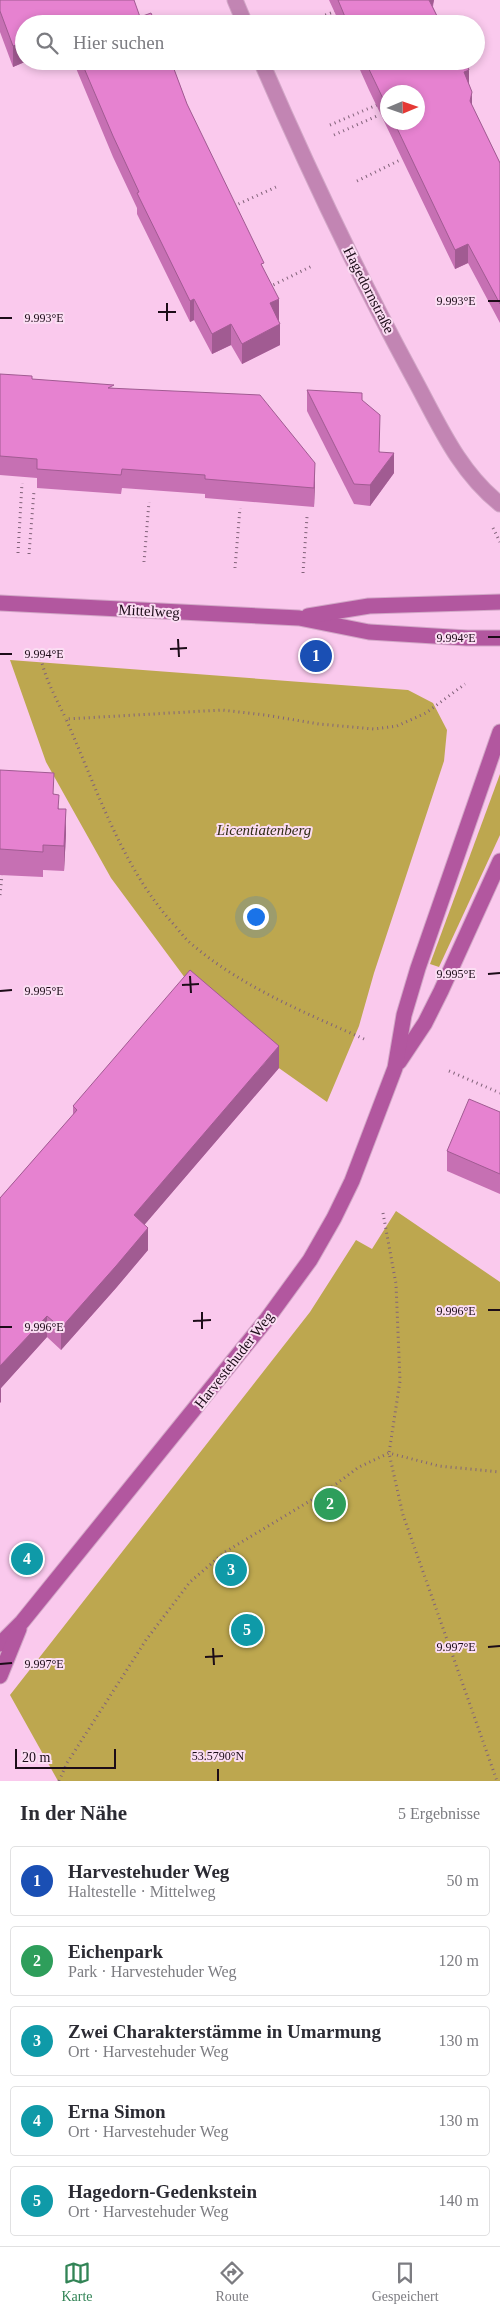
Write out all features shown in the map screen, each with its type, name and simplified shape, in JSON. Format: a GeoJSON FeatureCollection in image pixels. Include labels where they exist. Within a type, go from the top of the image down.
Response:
{"type":"FeatureCollection","features":[{"type":"Feature","properties":{"kind":"street"},"geometry":{"type":"LineString","coordinates":[[235,0],[241,15]]}},
{"type":"Feature","properties":{"kind":"street","name":"Hagedornstraße"},"geometry":{"type":"LineString","coordinates":[[265,70],[359,273],[461,465],[485,492],[500,504]]}},
{"type":"Feature","properties":{"kind":"street","name":"Mittelweg"},"geometry":{"type":"LineString","coordinates":[[299,618],[369,606],[500,602]]}},
{"type":"Feature","properties":{"kind":"street","name":"Mittelweg"},"geometry":{"type":"LineString","coordinates":[[0,603],[299,618],[369,632],[466,638],[500,638]]}},
{"type":"Feature","properties":{"kind":"street","name":"Harvestehuder Weg"},"geometry":{"type":"LineString","coordinates":[[0,1644],[22,1622],[261,1326],[310,1260],[334,1218],[352,1182],[395,1068],[404,1015],[418,968],[500,732]]}},
{"type":"Feature","properties":{"kind":"street","name":"Harvestehuder Weg"},"geometry":{"type":"LineString","coordinates":[[395,1068],[425,1023],[500,861]]}},
{"type":"Feature","properties":{"kind":"street","name":"Harvestehuder Weg"},"geometry":{"type":"LineString","coordinates":[[0,1676],[22,1622]]}},
{"type":"Feature","properties":{"kind":"path"},"geometry":{"type":"LineString","coordinates":[[326,15],[337,11]]}},
{"type":"Feature","properties":{"kind":"path"},"geometry":{"type":"LineString","coordinates":[[330,125],[380,104]]}},
{"type":"Feature","properties":{"kind":"path"},"geometry":{"type":"LineString","coordinates":[[334,135],[376,116]]}},
{"type":"Feature","properties":{"kind":"path"},"geometry":{"type":"LineString","coordinates":[[357,181],[400,160]]}},
{"type":"Feature","properties":{"kind":"path"},"geometry":{"type":"LineString","coordinates":[[231,208],[276,187]]}},
{"type":"Feature","properties":{"kind":"path"},"geometry":{"type":"LineString","coordinates":[[269,287],[312,266]]}},
{"type":"Feature","properties":{"kind":"path"},"geometry":{"type":"LineString","coordinates":[[18,553],[22,483]]}},
{"type":"Feature","properties":{"kind":"path"},"geometry":{"type":"LineString","coordinates":[[29,554],[34,491]]}},
{"type":"Feature","properties":{"kind":"path"},"geometry":{"type":"LineString","coordinates":[[144,562],[149,502]]}},
{"type":"Feature","properties":{"kind":"path"},"geometry":{"type":"LineString","coordinates":[[235,568],[240,508]]}},
{"type":"Feature","properties":{"kind":"path"},"geometry":{"type":"LineString","coordinates":[[303,573],[307,517]]}},
{"type":"Feature","properties":{"kind":"path"},"geometry":{"type":"LineString","coordinates":[[40,654],[48,681],[114,832],[133,870],[160,908],[187,940],[251,985],[364,1039]]}},
{"type":"Feature","properties":{"kind":"path"},"geometry":{"type":"LineString","coordinates":[[66,719],[222,710],[264,714],[319,724],[374,728],[397,726],[426,713],[465,684]]}},
{"type":"Feature","properties":{"kind":"path"},"geometry":{"type":"LineString","coordinates":[[0,896],[2,875]]}},
{"type":"Feature","properties":{"kind":"path"},"geometry":{"type":"LineString","coordinates":[[449,1071],[500,1093]]}},
{"type":"Feature","properties":{"kind":"path"},"geometry":{"type":"LineString","coordinates":[[383,1213],[396,1284],[400,1381],[389,1453],[403,1516],[497,1781]]}},
{"type":"Feature","properties":{"kind":"path"},"geometry":{"type":"LineString","coordinates":[[59,1781],[67,1763],[146,1640],[190,1582],[225,1552],[328,1490],[359,1467],[389,1453],[439,1466],[500,1472]]}},
{"type":"Feature","properties":{"kind":"green space","name":"Licentiatenberg"},"geometry":{"type":"Polygon","coordinates":[[[10,660],[408,690],[433,703],[447,730],[444,761],[374,973],[359,1026],[327,1102],[276,1066],[191,986],[111,878],[46,762],[10,660]]]}},
{"type":"Feature","properties":{"kind":"green space"},"geometry":{"type":"Polygon","coordinates":[[[500,774],[500,835],[439,967],[430,964],[500,774]]]}},
{"type":"Feature","properties":{"kind":"green space"},"geometry":{"type":"Polygon","coordinates":[[[396,1211],[500,1282],[500,1781],[58,1781],[10,1695],[310,1312],[356,1240],[372,1249],[396,1211]]]}},
{"type":"Feature","properties":{"kind":"building"},"geometry":{"type":"Polygon","coordinates":[[[0,0],[134,0],[139,15],[15,15],[15,45],[13,46],[0,11],[0,0]]]}},
{"type":"Feature","properties":{"kind":"building"},"geometry":{"type":"Polygon","coordinates":[[[338,0],[429,0],[436,15],[344,15],[338,0]]]}},
{"type":"Feature","properties":{"kind":"building"},"geometry":{"type":"Polygon","coordinates":[[[85,70],[174,70],[187,104],[264,263],[261,264],[279,299],[270,303],[280,324],[242,344],[231,324],[212,334],[194,299],[190,301],[137,193],[139,192],[85,70]]]}},
{"type":"Feature","properties":{"kind":"building"},"geometry":{"type":"Polygon","coordinates":[[[369,70],[469,70],[464,72],[472,92],[470,101],[500,163],[500,304],[468,244],[455,250],[398,130],[425,130],[425,85],[380,85],[380,92],[369,70]]]}},
{"type":"Feature","properties":{"kind":"building"},"geometry":{"type":"Polygon","coordinates":[[[0,374],[32,376],[32,379],[114,385],[108,388],[260,395],[315,463],[314,488],[205,479],[205,475],[122,469],[121,475],[37,469],[37,459],[0,456],[0,374]]]}},
{"type":"Feature","properties":{"kind":"building"},"geometry":{"type":"Polygon","coordinates":[[[307,390],[362,393],[362,400],[380,415],[379,452],[394,453],[370,485],[354,484],[307,390]]]}},
{"type":"Feature","properties":{"kind":"building"},"geometry":{"type":"Polygon","coordinates":[[[0,770],[54,773],[53,794],[59,795],[58,809],[66,809],[64,846],[43,845],[43,852],[0,849],[0,770]]]}},
{"type":"Feature","properties":{"kind":"building"},"geometry":{"type":"Polygon","coordinates":[[[190,970],[279,1046],[134,1215],[148,1228],[116,1266],[61,1328],[47,1316],[0,1366],[0,1198],[77,1110],[73,1106],[190,970]]]}},
{"type":"Feature","properties":{"kind":"building"},"geometry":{"type":"Polygon","coordinates":[[[469,1099],[500,1112],[500,1174],[447,1151],[469,1099]]]}},
{"type":"Feature","properties":{"kind":"place","name":"Harvestehuder Weg"},"geometry":{"type":"Point","coordinates":[316,656]}},
{"type":"Feature","properties":{"kind":"place","name":"Eichenpark"},"geometry":{"type":"Point","coordinates":[330,1504]}},
{"type":"Feature","properties":{"kind":"place","name":"Erna Simon"},"geometry":{"type":"Point","coordinates":[27,1559]}},
{"type":"Feature","properties":{"kind":"place","name":"Zwei Charakterstämme in Umarmung"},"geometry":{"type":"Point","coordinates":[231,1570]}},
{"type":"Feature","properties":{"kind":"place","name":"Hagedorn-Gedenkstein"},"geometry":{"type":"Point","coordinates":[247,1630]}}]}
